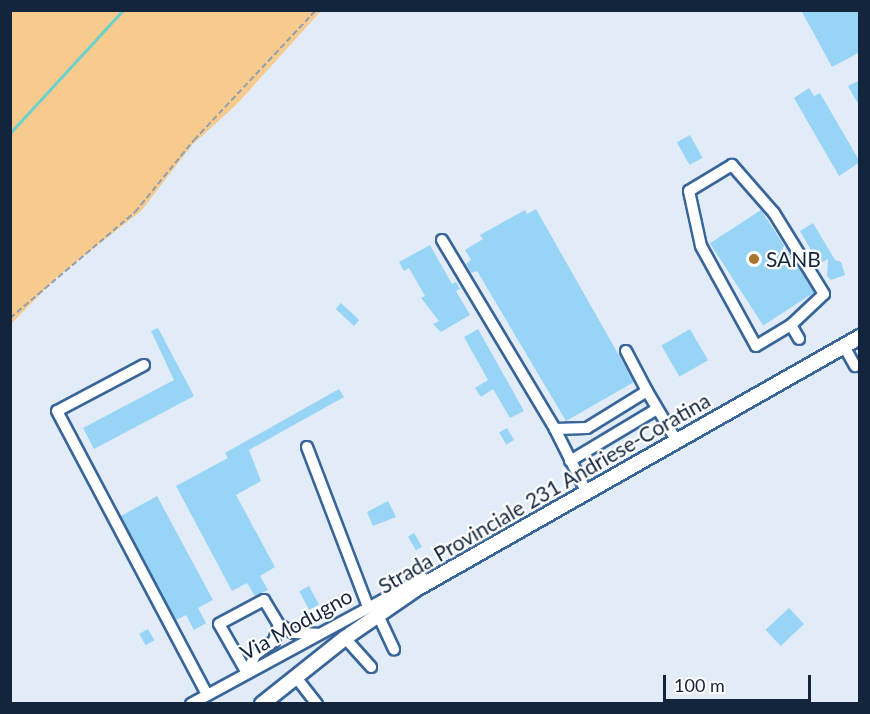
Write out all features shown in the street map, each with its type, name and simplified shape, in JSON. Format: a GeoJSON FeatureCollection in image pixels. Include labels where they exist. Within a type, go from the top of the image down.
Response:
{"type":"FeatureCollection","features":[{"type":"Feature","properties":{"kind":"main road","name":"Strada Provinciale 231 Andriese-Coratina"},"geometry":{"type":"LineString","coordinates":[[262,704],[345,638],[373,611],[860,337]]}},
{"type":"Feature","properties":{"kind":"street"},"geometry":{"type":"LineString","coordinates":[[732,165],[774,213],[824,294],[792,325],[756,346],[701,246],[688,191],[732,165]]}},
{"type":"Feature","properties":{"kind":"street"},"geometry":{"type":"LineString","coordinates":[[442,240],[555,429],[586,491]]}},
{"type":"Feature","properties":{"kind":"street"},"geometry":{"type":"LineString","coordinates":[[792,325],[799,339]]}},
{"type":"Feature","properties":{"kind":"street"},"geometry":{"type":"LineString","coordinates":[[844,346],[855,366]]}},
{"type":"Feature","properties":{"kind":"street"},"geometry":{"type":"LineString","coordinates":[[626,351],[676,440]]}},
{"type":"Feature","properties":{"kind":"street"},"geometry":{"type":"LineString","coordinates":[[144,365],[57,411],[198,701]]}},
{"type":"Feature","properties":{"kind":"street"},"geometry":{"type":"LineString","coordinates":[[555,429],[588,428],[647,391]]}},
{"type":"Feature","properties":{"kind":"street"},"geometry":{"type":"LineString","coordinates":[[570,461],[657,409]]}},
{"type":"Feature","properties":{"kind":"street"},"geometry":{"type":"LineString","coordinates":[[307,447],[373,611],[394,649]]}},
{"type":"Feature","properties":{"kind":"street"},"geometry":{"type":"LineString","coordinates":[[247,673],[219,624],[264,600],[279,625],[294,633],[318,634]]}},
{"type":"Feature","properties":{"kind":"street","name":"Via Modugno"},"geometry":{"type":"LineString","coordinates":[[198,701],[318,634],[373,611]]}},
{"type":"Feature","properties":{"kind":"street"},"geometry":{"type":"LineString","coordinates":[[247,673],[255,655],[274,641],[279,625]]}},
{"type":"Feature","properties":{"kind":"street"},"geometry":{"type":"LineString","coordinates":[[345,638],[371,667]]}},
{"type":"Feature","properties":{"kind":"street"},"geometry":{"type":"LineString","coordinates":[[296,676],[317,704]]}},
{"type":"Feature","properties":{"kind":"path"},"geometry":{"type":"LineString","coordinates":[[10,318],[135,212],[194,140],[316,10]]}},
{"type":"Feature","properties":{"kind":"shaded area"},"geometry":{"type":"Polygon","coordinates":[[[11,10],[321,11],[236,105],[192,145],[141,211],[57,277],[11,324],[11,10]]]}},
{"type":"Feature","properties":{"kind":"building"},"geometry":{"type":"Polygon","coordinates":[[[801,10],[860,10],[860,52],[832,67],[801,10]]]}},
{"type":"Feature","properties":{"kind":"building"},"geometry":{"type":"Polygon","coordinates":[[[860,80],[860,107],[848,86],[860,80]]]}},
{"type":"Feature","properties":{"kind":"building"},"geometry":{"type":"Polygon","coordinates":[[[809,88],[814,96],[820,93],[860,162],[839,176],[794,98],[809,88]]]}},
{"type":"Feature","properties":{"kind":"building"},"geometry":{"type":"Polygon","coordinates":[[[690,135],[703,158],[689,165],[677,142],[690,135]]]}},
{"type":"Feature","properties":{"kind":"building"},"geometry":{"type":"Polygon","coordinates":[[[536,209],[634,382],[566,421],[477,271],[471,273],[466,264],[471,260],[465,250],[483,239],[480,235],[525,210],[527,214],[536,209]]]}},
{"type":"Feature","properties":{"kind":"building","name":"SANB"},"geometry":{"type":"Polygon","coordinates":[[[761,210],[814,292],[763,325],[710,243],[761,210]]]}},
{"type":"Feature","properties":{"kind":"building"},"geometry":{"type":"Polygon","coordinates":[[[813,223],[835,260],[841,262],[845,275],[831,280],[827,276],[828,259],[819,264],[800,231],[813,223]]]}},
{"type":"Feature","properties":{"kind":"building"},"geometry":{"type":"Polygon","coordinates":[[[430,245],[452,284],[456,282],[460,289],[456,291],[470,315],[441,332],[433,324],[439,321],[421,298],[425,296],[409,268],[404,271],[399,262],[430,245]]]}},
{"type":"Feature","properties":{"kind":"building"},"geometry":{"type":"Polygon","coordinates":[[[341,303],[359,320],[354,326],[336,309],[341,303]]]}},
{"type":"Feature","properties":{"kind":"building"},"geometry":{"type":"Polygon","coordinates":[[[158,328],[194,396],[94,449],[83,428],[174,380],[151,331],[158,328]]]}},
{"type":"Feature","properties":{"kind":"building"},"geometry":{"type":"Polygon","coordinates":[[[478,329],[524,411],[510,418],[493,389],[481,397],[475,388],[488,380],[464,337],[478,329]]]}},
{"type":"Feature","properties":{"kind":"building"},"geometry":{"type":"Polygon","coordinates":[[[690,329],[708,360],[679,377],[661,346],[690,329]]]}},
{"type":"Feature","properties":{"kind":"building"},"geometry":{"type":"Polygon","coordinates":[[[339,389],[344,397],[249,450],[261,481],[236,495],[275,567],[260,576],[268,590],[255,596],[247,583],[232,591],[176,486],[228,458],[225,453],[339,389]]]}},
{"type":"Feature","properties":{"kind":"building"},"geometry":{"type":"Polygon","coordinates":[[[507,428],[514,440],[506,445],[499,433],[507,428]]]}},
{"type":"Feature","properties":{"kind":"building"},"geometry":{"type":"Polygon","coordinates":[[[157,496],[213,600],[198,608],[206,623],[194,630],[186,615],[176,620],[121,516],[157,496]]]}},
{"type":"Feature","properties":{"kind":"building"},"geometry":{"type":"Polygon","coordinates":[[[388,501],[396,517],[373,526],[367,512],[388,501]]]}},
{"type":"Feature","properties":{"kind":"building"},"geometry":{"type":"Polygon","coordinates":[[[414,533],[422,547],[416,550],[408,536],[414,533]]]}},
{"type":"Feature","properties":{"kind":"building"},"geometry":{"type":"Polygon","coordinates":[[[309,586],[319,605],[309,610],[299,591],[309,586]]]}},
{"type":"Feature","properties":{"kind":"building"},"geometry":{"type":"Polygon","coordinates":[[[789,608],[804,624],[781,646],[766,630],[789,608]]]}},
{"type":"Feature","properties":{"kind":"building"},"geometry":{"type":"Polygon","coordinates":[[[148,629],[154,640],[146,645],[139,634],[148,629]]]}},
{"type":"Feature","properties":{"kind":"waterway"},"geometry":{"type":"LineString","coordinates":[[10,133],[123,10]]}},
{"type":"Feature","properties":{"kind":"place","name":"SANB"},"geometry":{"type":"Point","coordinates":[754,259]}}]}
